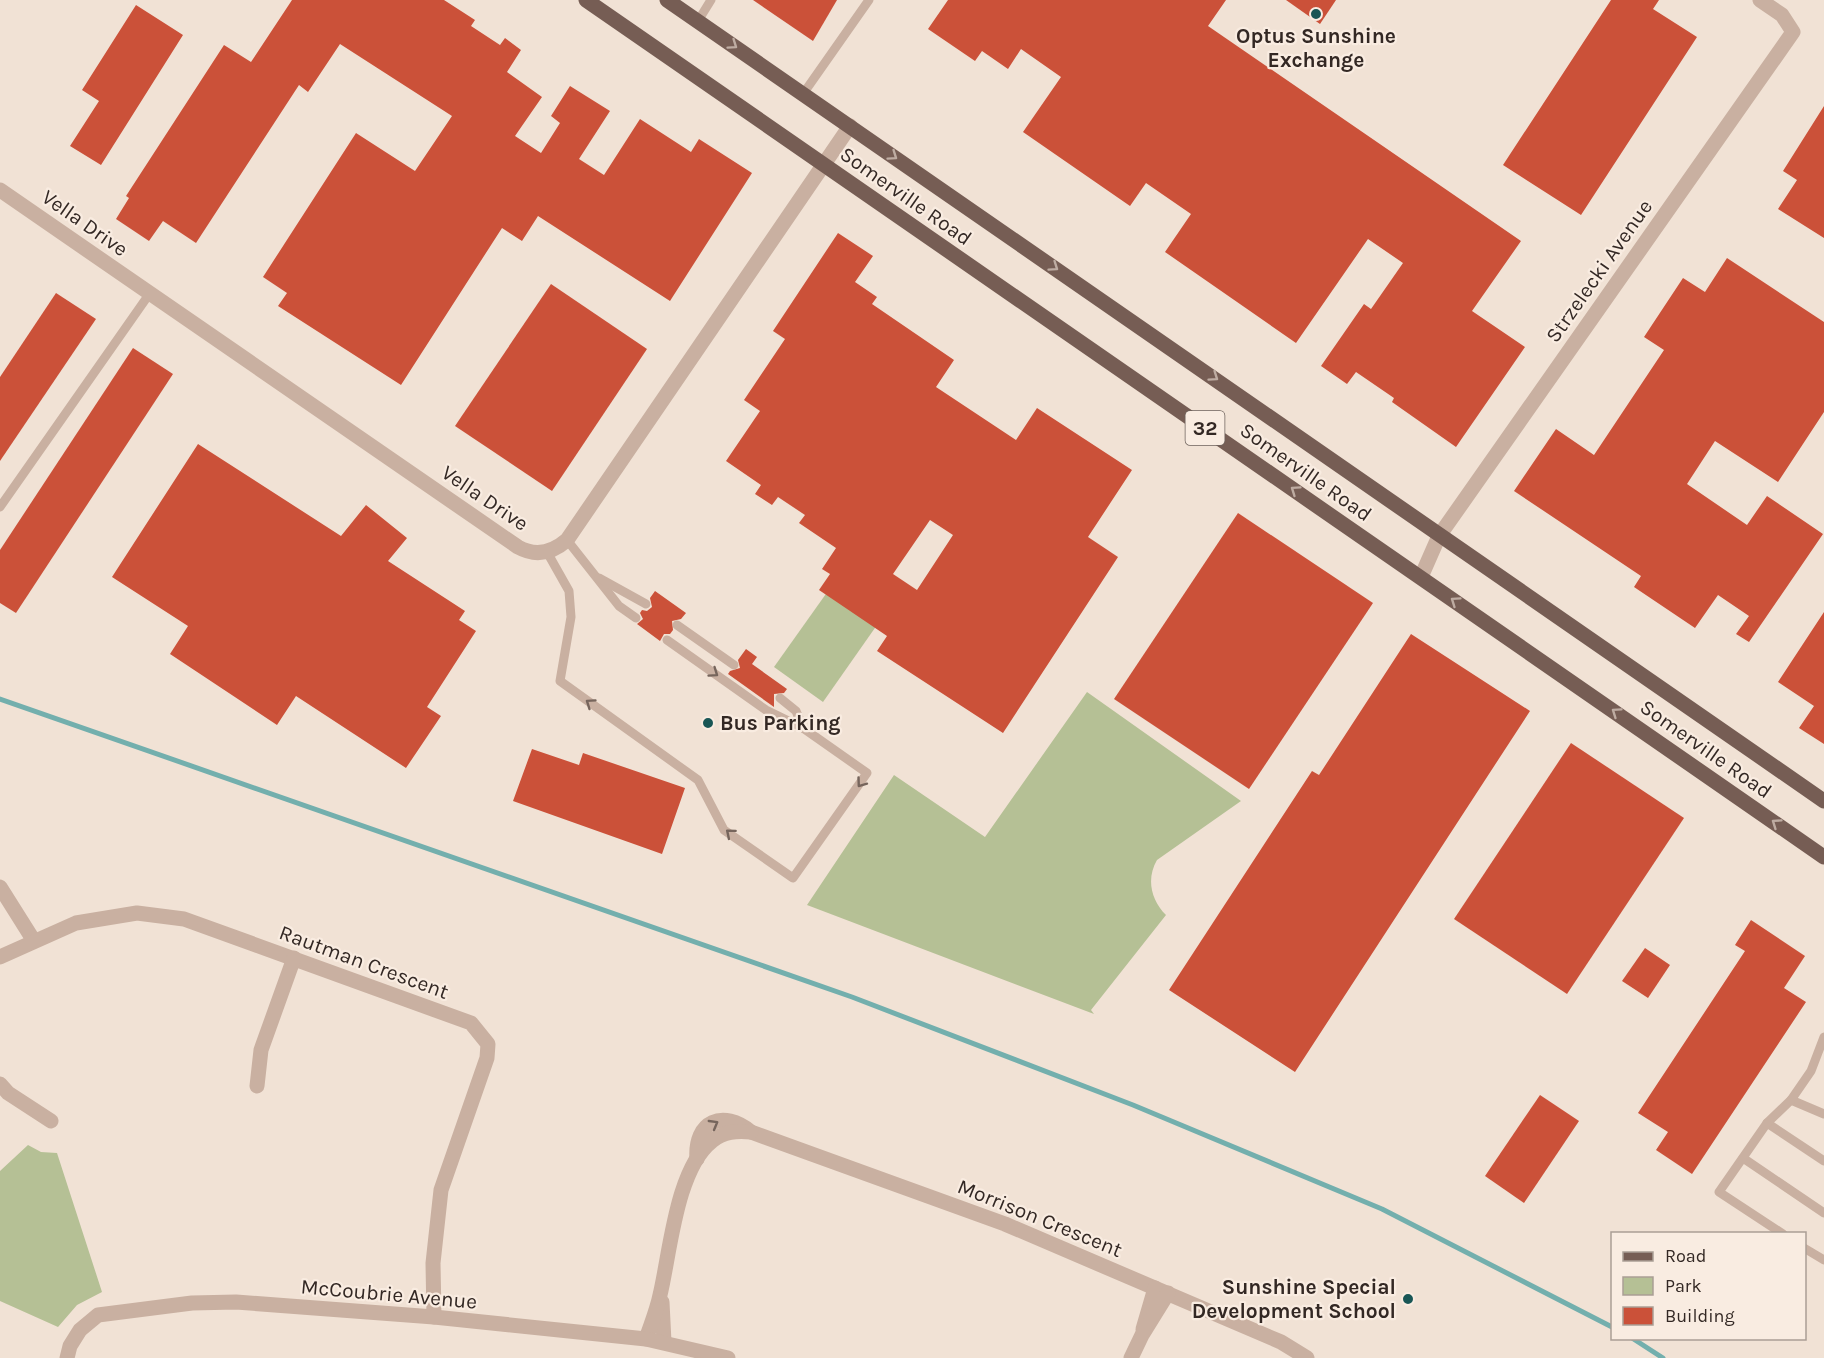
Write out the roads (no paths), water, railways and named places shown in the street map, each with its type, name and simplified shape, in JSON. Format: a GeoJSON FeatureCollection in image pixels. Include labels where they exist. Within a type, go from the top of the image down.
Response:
{"type":"FeatureCollection","features":[{"type":"Feature","properties":{"kind":"main road","name":"Somerville Road"},"geometry":{"type":"LineString","coordinates":[[586,0],[1824,857]]}},
{"type":"Feature","properties":{"kind":"main road","name":"Somerville Road"},"geometry":{"type":"LineString","coordinates":[[667,0],[1824,801]]}},
{"type":"Feature","properties":{"kind":"street","name":"Strzelecki Avenue"},"geometry":{"type":"LineString","coordinates":[[1421,577],[1439,536],[1793,32],[1782,15],[1760,0]]}},
{"type":"Feature","properties":{"kind":"street"},"geometry":{"type":"LineString","coordinates":[[547,552],[567,540],[850,126]]}},
{"type":"Feature","properties":{"kind":"street","name":"Vella Drive"},"geometry":{"type":"LineString","coordinates":[[0,190],[518,547],[531,553],[547,552]]}},
{"type":"Feature","properties":{"kind":"street"},"geometry":{"type":"LineString","coordinates":[[0,887],[34,941]]}},
{"type":"Feature","properties":{"kind":"street","name":"Rautman Crescent"},"geometry":{"type":"LineString","coordinates":[[0,957],[76,923],[137,913],[184,919],[471,1023],[488,1044],[487,1058],[441,1190],[428,1317]]}},
{"type":"Feature","properties":{"kind":"street"},"geometry":{"type":"LineString","coordinates":[[257,1086],[261,1050],[294,958]]}},
{"type":"Feature","properties":{"kind":"street"},"geometry":{"type":"LineString","coordinates":[[0,1084],[8,1093],[51,1122]]}},
{"type":"Feature","properties":{"kind":"street","name":"Morrison Crescent"},"geometry":{"type":"LineString","coordinates":[[646,1339],[661,1293],[673,1220],[697,1159],[696,1147],[701,1132],[714,1121],[726,1118],[741,1123],[751,1132],[1005,1224],[1281,1342],[1307,1358]]}},
{"type":"Feature","properties":{"kind":"street"},"geometry":{"type":"LineString","coordinates":[[1131,1358],[1161,1291]]}},
{"type":"Feature","properties":{"kind":"street","name":"Morrison Crescent"},"geometry":{"type":"LineString","coordinates":[[661,1293],[664,1342]]}},
{"type":"Feature","properties":{"kind":"street","name":"McCoubrie Avenue"},"geometry":{"type":"LineString","coordinates":[[67,1358],[70,1346],[80,1330],[98,1315],[192,1303],[236,1302],[428,1317],[646,1339],[728,1358]]}},
{"type":"Feature","properties":{"kind":"lane"},"geometry":{"type":"LineString","coordinates":[[698,21],[711,0]]}},
{"type":"Feature","properties":{"kind":"lane"},"geometry":{"type":"LineString","coordinates":[[803,94],[869,0]]}},
{"type":"Feature","properties":{"kind":"lane"},"geometry":{"type":"LineString","coordinates":[[0,507],[150,293]]}},
{"type":"Feature","properties":{"kind":"lane"},"geometry":{"type":"LineString","coordinates":[[567,540],[619,606],[636,618]]}},
{"type":"Feature","properties":{"kind":"lane"},"geometry":{"type":"LineString","coordinates":[[547,552],[569,591],[571,616],[560,681],[698,780],[724,830],[793,878],[867,773],[803,728],[766,710],[667,640]]}},
{"type":"Feature","properties":{"kind":"lane"},"geometry":{"type":"LineString","coordinates":[[594,575],[646,604]]}},
{"type":"Feature","properties":{"kind":"lane"},"geometry":{"type":"LineString","coordinates":[[677,625],[734,665]]}},
{"type":"Feature","properties":{"kind":"lane"},"geometry":{"type":"LineString","coordinates":[[780,698],[796,711],[803,728]]}},
{"type":"Feature","properties":{"kind":"lane"},"geometry":{"type":"LineString","coordinates":[[1781,1232],[1719,1192],[1767,1123],[1791,1100],[1811,1071],[1824,1037]]}},
{"type":"Feature","properties":{"kind":"lane"},"geometry":{"type":"LineString","coordinates":[[1791,1100],[1824,1114]]}},
{"type":"Feature","properties":{"kind":"lane"},"geometry":{"type":"LineString","coordinates":[[1767,1123],[1824,1161]]}},
{"type":"Feature","properties":{"kind":"lane"},"geometry":{"type":"LineString","coordinates":[[1743,1158],[1824,1213]]}},
{"type":"Feature","properties":{"kind":"lane"},"geometry":{"type":"LineString","coordinates":[[1806,1249],[1824,1260]]}},
{"type":"Feature","properties":{"kind":"waterway"},"geometry":{"type":"LineString","coordinates":[[0,699],[852,997],[1133,1105],[1382,1209],[1611,1326]]}},
{"type":"Feature","properties":{"kind":"waterway"},"geometry":{"type":"LineString","coordinates":[[1635,1340],[1663,1358]]}},
{"type":"Feature","properties":{"kind":"place","name":"Optus Sunshine Exchange"},"geometry":{"type":"Point","coordinates":[1316,14]}},
{"type":"Feature","properties":{"kind":"place","name":"Bus Parking"},"geometry":{"type":"Point","coordinates":[708,723]}},
{"type":"Feature","properties":{"kind":"place","name":"Sunshine Special Development School"},"geometry":{"type":"Point","coordinates":[1408,1299]}}]}
